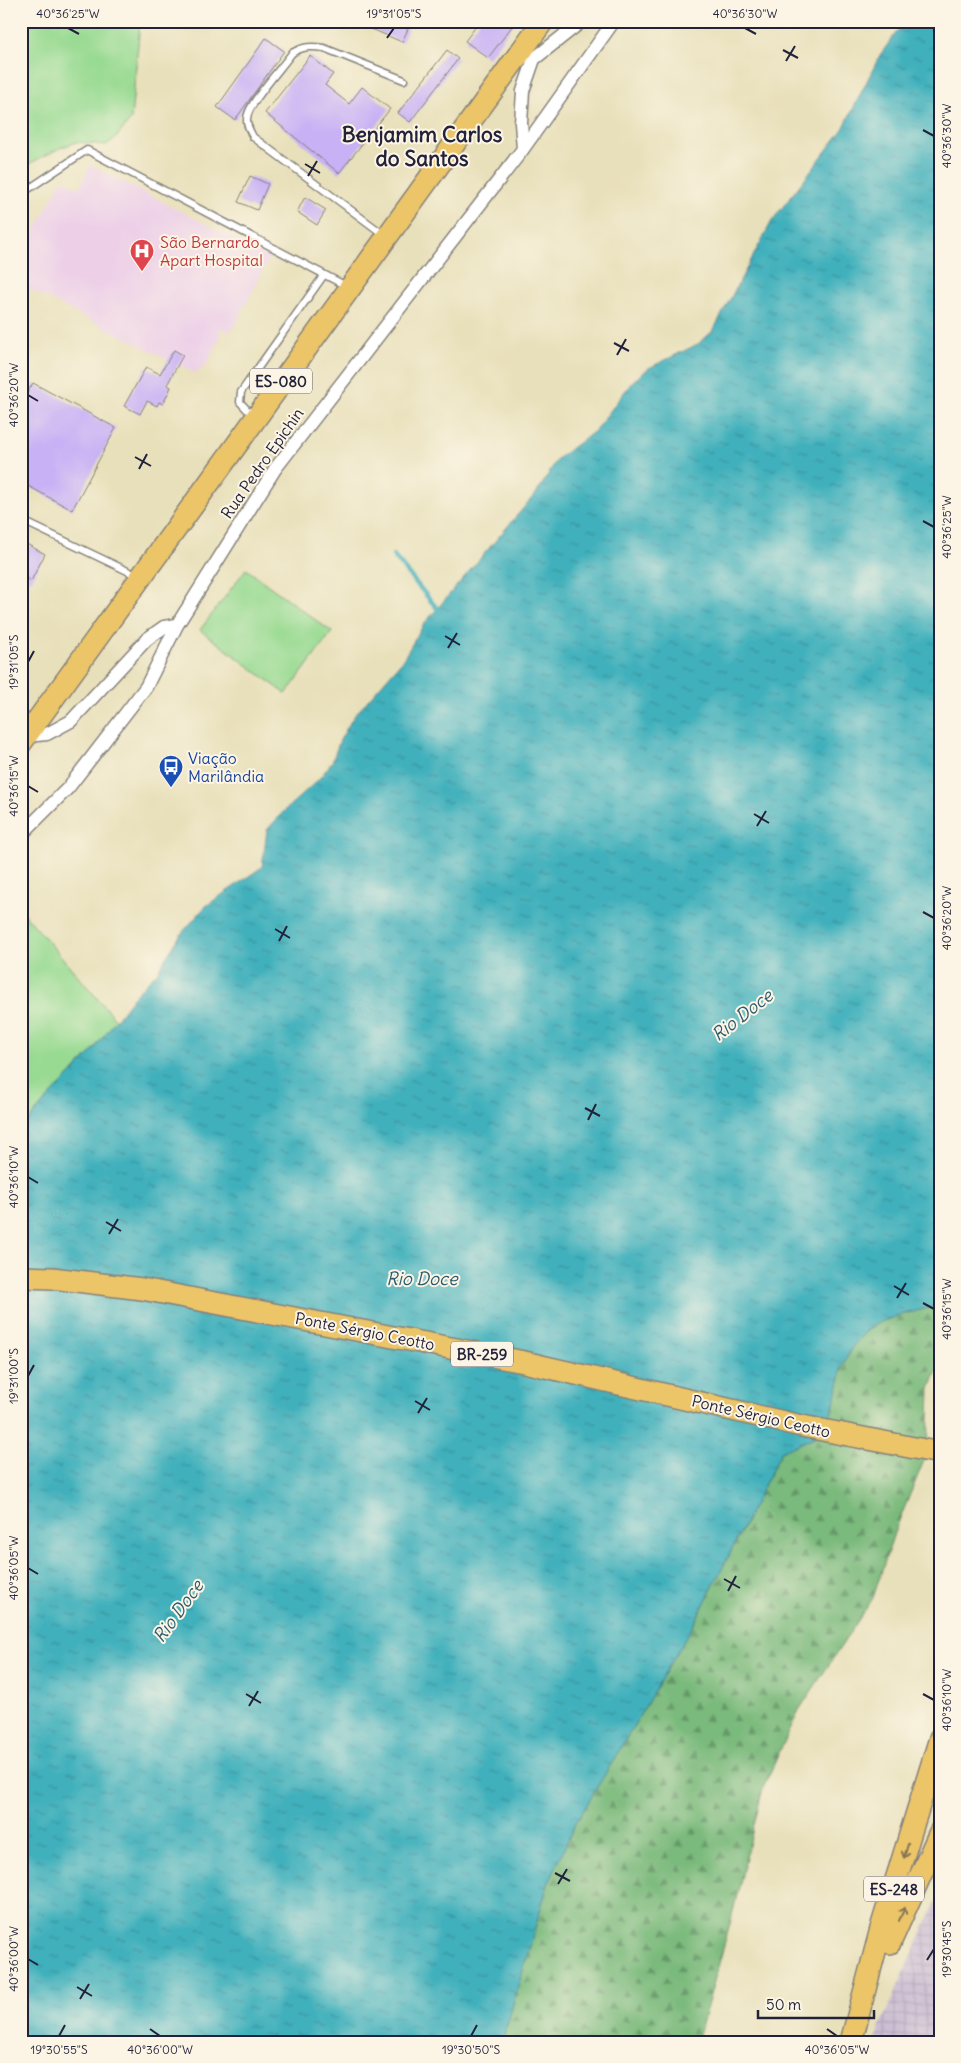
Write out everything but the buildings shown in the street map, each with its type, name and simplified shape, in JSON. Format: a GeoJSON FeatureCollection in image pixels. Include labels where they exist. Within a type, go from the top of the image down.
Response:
{"type":"FeatureCollection","features":[{"type":"Feature","properties":{"kind":"main road","name":"ES-080"},"geometry":{"type":"LineString","coordinates":[[24,739],[142,578],[255,417],[386,237],[527,55],[543,21]]}},
{"type":"Feature","properties":{"kind":"main road","name":"Ponte Sérgio Ceotto"},"geometry":{"type":"LineString","coordinates":[[21,1277],[52,1278],[142,1289],[524,1362],[797,1425],[940,1453]]}},
{"type":"Feature","properties":{"kind":"main road","name":"ES-248"},"geometry":{"type":"LineString","coordinates":[[852,2042],[882,1925],[940,1738]]}},
{"type":"Feature","properties":{"kind":"main road"},"geometry":{"type":"LineString","coordinates":[[924,1794],[924,1822],[927,1836],[938,1843]]}},
{"type":"Feature","properties":{"kind":"main road","name":"ES-248"},"geometry":{"type":"LineString","coordinates":[[852,2042],[900,1919],[938,1843]]}},
{"type":"Feature","properties":{"kind":"street"},"geometry":{"type":"LineString","coordinates":[[523,149],[521,123],[527,55],[582,21]]}},
{"type":"Feature","properties":{"kind":"street","name":"Rua Pedro Epichin"},"geometry":{"type":"LineString","coordinates":[[21,835],[68,788],[146,687],[177,625],[275,468],[523,149],[614,21]]}},
{"type":"Feature","properties":{"kind":"street"},"geometry":{"type":"LineString","coordinates":[[24,739],[47,734],[70,721],[147,639],[164,627],[177,625]]}},
{"type":"Feature","properties":{"kind":"lane"},"geometry":{"type":"LineString","coordinates":[[386,237],[253,137],[247,125],[248,114],[292,53],[300,48],[311,46],[324,48],[404,80]]}},
{"type":"Feature","properties":{"kind":"lane"},"geometry":{"type":"LineString","coordinates":[[21,194],[87,150],[349,288]]}},
{"type":"Feature","properties":{"kind":"lane"},"geometry":{"type":"LineString","coordinates":[[255,417],[240,402],[241,392],[324,275]]}},
{"type":"Feature","properties":{"kind":"lane"},"geometry":{"type":"LineString","coordinates":[[21,520],[142,578]]}},
{"type":"Feature","properties":{"kind":"shaded area","name":"São Bernardo Apart Hospital"},"geometry":{"type":"Polygon","coordinates":[[[90,165],[270,257],[231,332],[220,327],[220,338],[206,365],[195,373],[21,285],[21,259],[62,179],[79,188],[90,165]]]}},
{"type":"Feature","properties":{"kind":"shaded area"},"geometry":{"type":"Polygon","coordinates":[[[940,1893],[940,2042],[875,2042],[879,2028],[940,1893]]]}},
{"type":"Feature","properties":{"kind":"green space"},"geometry":{"type":"Polygon","coordinates":[[[21,21],[121,21],[131,26],[140,24],[131,119],[116,138],[106,145],[77,142],[60,148],[21,168],[21,21]]]}},
{"type":"Feature","properties":{"kind":"green space"},"geometry":{"type":"Polygon","coordinates":[[[246,569],[332,632],[286,694],[200,630],[246,569]]]}},
{"type":"Feature","properties":{"kind":"green space"},"geometry":{"type":"Polygon","coordinates":[[[21,910],[116,1020],[91,1053],[37,1110],[21,1131],[21,910]]]}},
{"type":"Feature","properties":{"kind":"green space"},"geometry":{"type":"Polygon","coordinates":[[[940,1305],[940,1370],[937,1371],[930,1389],[928,1451],[894,1533],[873,1598],[799,1710],[763,1788],[730,1924],[697,2042],[502,2042],[547,1887],[573,1828],[694,1624],[781,1452],[823,1433],[827,1429],[839,1385],[841,1368],[852,1347],[868,1329],[880,1322],[904,1314],[940,1305]]]}},
{"type":"Feature","properties":{"kind":"green space"},"geometry":{"type":"Polygon","coordinates":[[[940,1786],[940,1819],[934,1829],[930,1821],[940,1786]]]}},
{"type":"Feature","properties":{"kind":"water","name":"Rio Doce"},"geometry":{"type":"Polygon","coordinates":[[[909,21],[940,21],[940,1305],[880,1322],[868,1329],[852,1347],[841,1368],[839,1385],[827,1429],[823,1433],[781,1452],[694,1624],[573,1828],[547,1887],[502,2042],[21,2042],[21,1131],[37,1110],[91,1053],[134,996],[157,972],[181,934],[206,906],[262,867],[267,830],[286,809],[319,779],[332,762],[340,740],[354,716],[402,661],[424,624],[538,491],[558,458],[595,431],[632,382],[649,368],[698,344],[713,331],[772,221],[843,129],[880,55],[899,29],[909,21]]]}},
{"type":"Feature","properties":{"kind":"waterway"},"geometry":{"type":"LineString","coordinates":[[393,555],[440,612]]}},
{"type":"Feature","properties":{"kind":"place","name":"São Bernardo Apart Hospital"},"geometry":{"type":"Point","coordinates":[142,272]}},
{"type":"Feature","properties":{"kind":"place","name":"Viação Marilândia"},"geometry":{"type":"Point","coordinates":[171,788]}},
{"type":"Feature","properties":{"kind":"district","name":"Benjamim Carlos do Santos"},"geometry":{"type":"Point","coordinates":[422,146]}}]}
